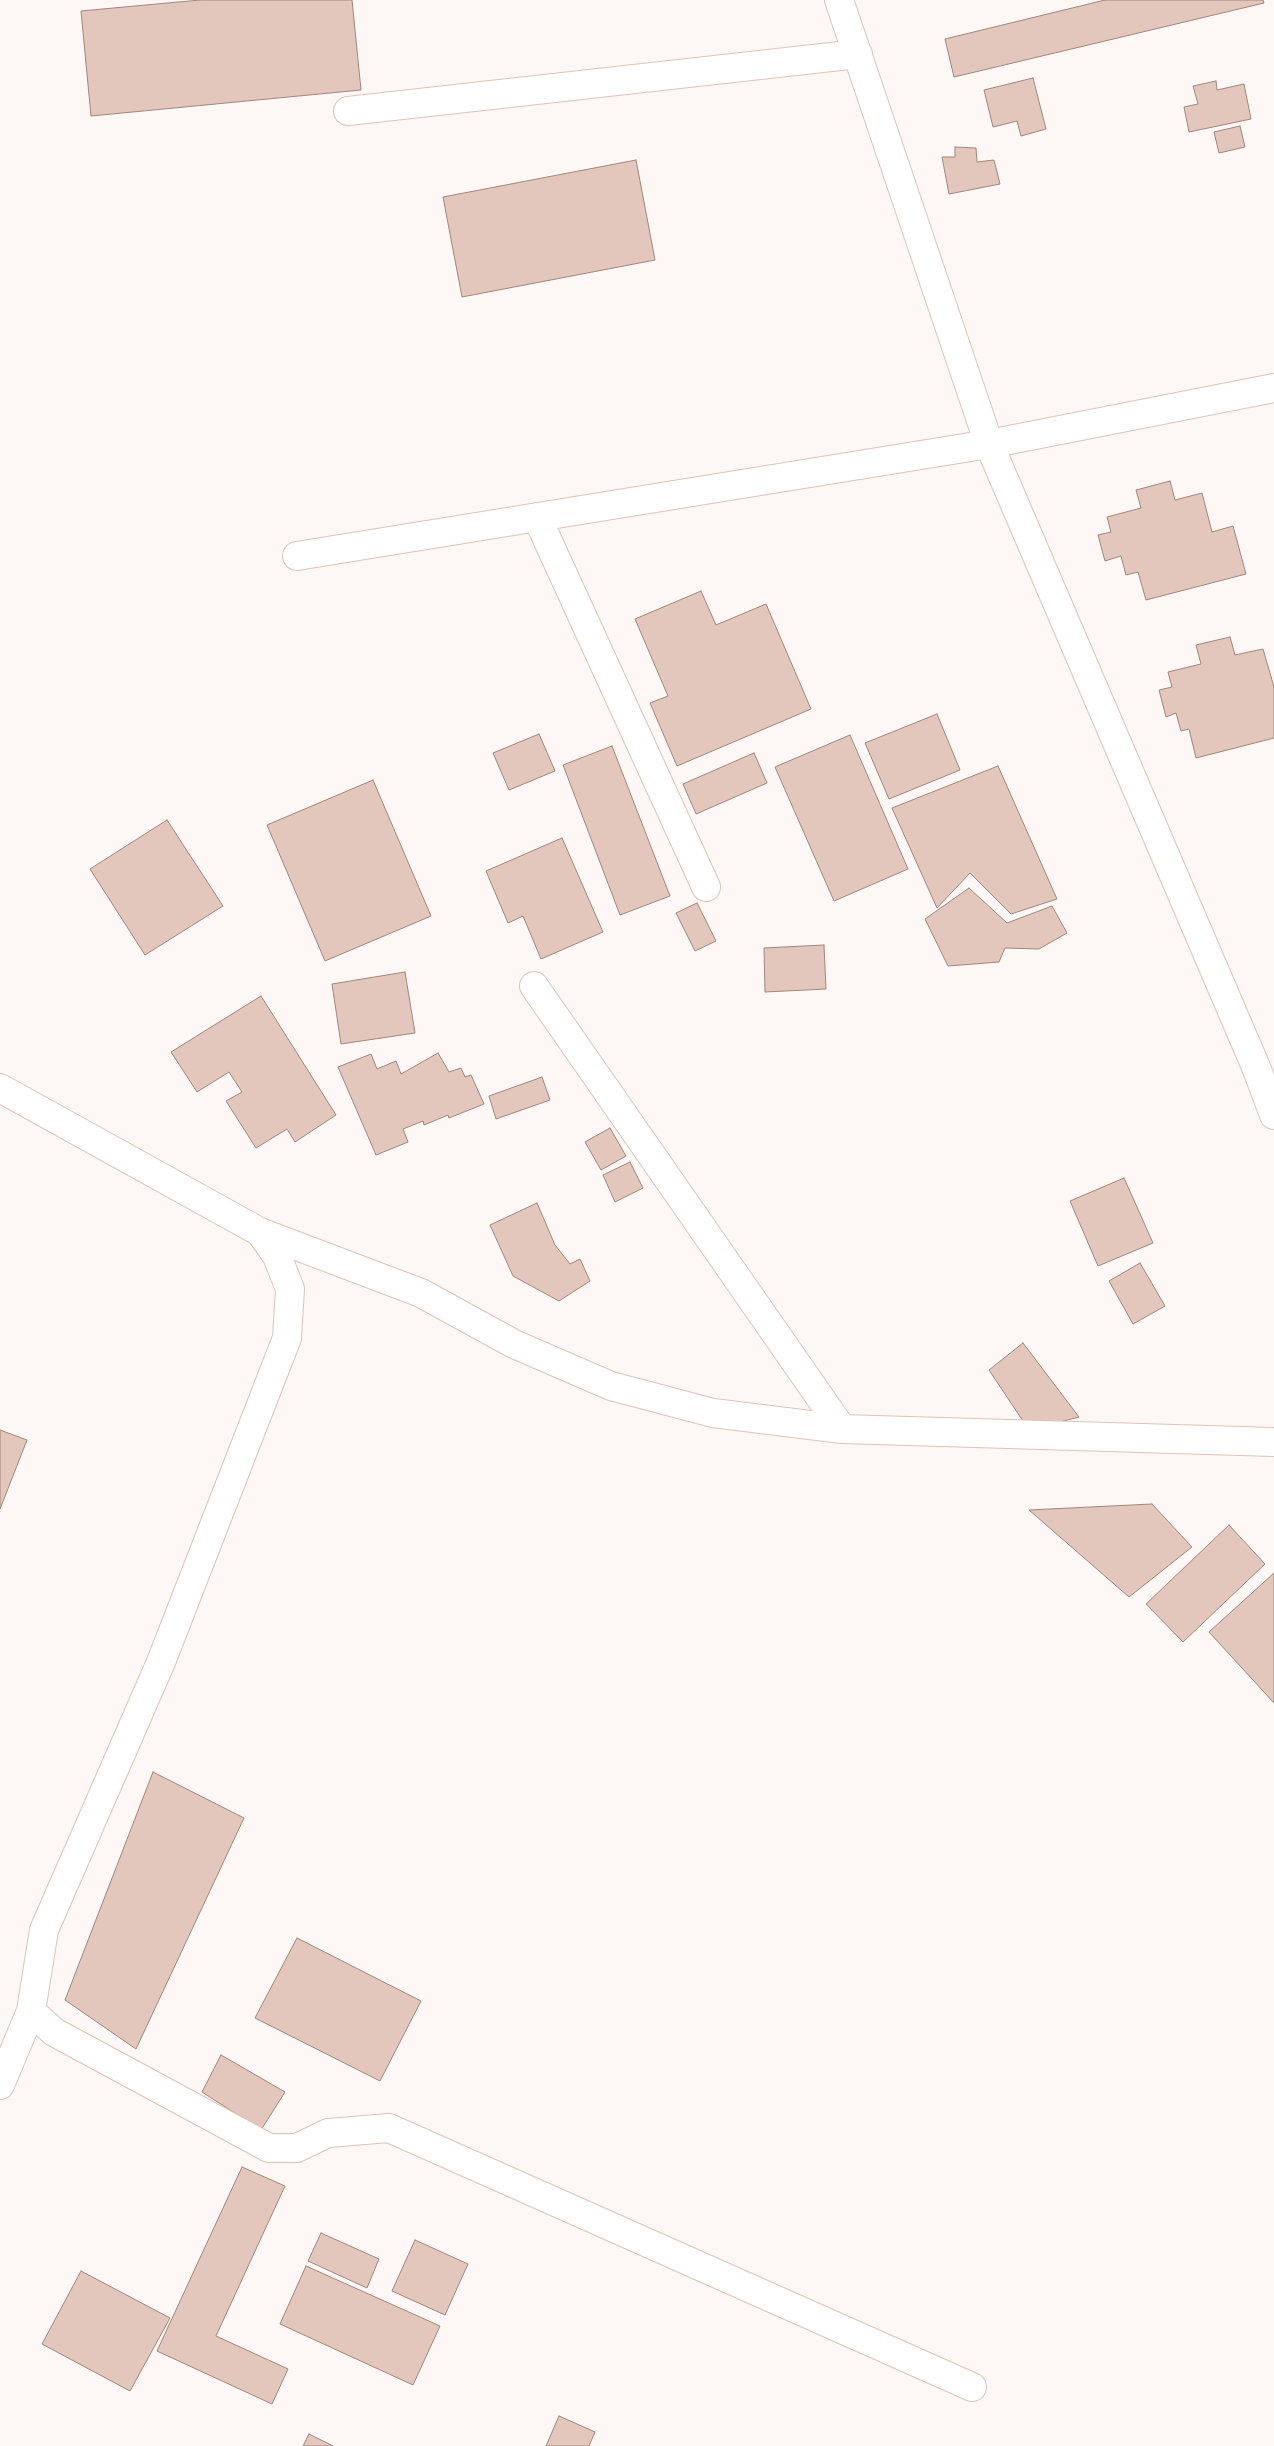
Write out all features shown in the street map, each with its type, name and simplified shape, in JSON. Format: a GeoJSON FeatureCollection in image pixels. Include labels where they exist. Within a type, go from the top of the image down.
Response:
{"type":"FeatureCollection","features":[{"type":"Feature","properties":{"kind":"street"},"geometry":{"type":"LineString","coordinates":[[839,0],[989,444],[1265,1066],[1274,1115]]}},
{"type":"Feature","properties":{"kind":"street"},"geometry":{"type":"LineString","coordinates":[[348,111],[858,54]]}},
{"type":"Feature","properties":{"kind":"street"},"geometry":{"type":"LineString","coordinates":[[297,556],[989,444],[1274,388]]}},
{"type":"Feature","properties":{"kind":"street"},"geometry":{"type":"LineString","coordinates":[[537,518],[706,887]]}},
{"type":"Feature","properties":{"kind":"street"},"geometry":{"type":"LineString","coordinates":[[534,986],[842,1429]]}},
{"type":"Feature","properties":{"kind":"street"},"geometry":{"type":"LineString","coordinates":[[0,1088],[260,1232],[421,1293],[514,1344],[611,1386],[713,1413],[842,1429],[1274,1442]]}},
{"type":"Feature","properties":{"kind":"street"},"geometry":{"type":"LineString","coordinates":[[0,2085],[31,2011],[44,1930],[161,1662],[287,1338],[290,1289],[276,1256],[260,1232]]}},
{"type":"Feature","properties":{"kind":"street"},"geometry":{"type":"LineString","coordinates":[[31,2011],[54,2032],[269,2148],[297,2148],[328,2133],[389,2128],[972,2387]]}},
{"type":"Feature","properties":{"kind":"building"},"geometry":{"type":"Polygon","coordinates":[[[200,0],[352,0],[361,90],[91,116],[81,11],[200,0]]]}},
{"type":"Feature","properties":{"kind":"building"},"geometry":{"type":"Polygon","coordinates":[[[1105,0],[1263,0],[1264,3],[954,77],[945,39],[1105,0]]]}},
{"type":"Feature","properties":{"kind":"building"},"geometry":{"type":"Polygon","coordinates":[[[1033,78],[1046,129],[1021,136],[1017,121],[993,127],[984,90],[1033,78]]]}},
{"type":"Feature","properties":{"kind":"building"},"geometry":{"type":"Polygon","coordinates":[[[1216,81],[1217,90],[1244,84],[1251,119],[1189,132],[1184,107],[1198,104],[1193,86],[1216,81]]]}},
{"type":"Feature","properties":{"kind":"building"},"geometry":{"type":"Polygon","coordinates":[[[1240,126],[1245,147],[1219,153],[1214,132],[1240,126]]]}},
{"type":"Feature","properties":{"kind":"building"},"geometry":{"type":"Polygon","coordinates":[[[955,147],[976,148],[977,162],[994,160],[1000,184],[949,194],[942,157],[955,157],[955,147]]]}},
{"type":"Feature","properties":{"kind":"building"},"geometry":{"type":"Polygon","coordinates":[[[636,160],[655,260],[462,297],[443,197],[636,160]]]}},
{"type":"Feature","properties":{"kind":"building"},"geometry":{"type":"Polygon","coordinates":[[[1170,481],[1175,500],[1202,493],[1212,532],[1233,526],[1246,574],[1146,600],[1138,572],[1126,575],[1121,556],[1105,561],[1098,535],[1111,532],[1107,517],[1141,508],[1136,490],[1170,481]]]}},
{"type":"Feature","properties":{"kind":"building"},"geometry":{"type":"Polygon","coordinates":[[[701,591],[716,625],[766,604],[811,709],[677,766],[650,703],[668,696],[635,619],[701,591]]]}},
{"type":"Feature","properties":{"kind":"building"},"geometry":{"type":"Polygon","coordinates":[[[1230,637],[1235,655],[1263,649],[1274,687],[1274,738],[1196,758],[1189,729],[1181,731],[1176,713],[1166,717],[1159,690],[1172,687],[1168,672],[1201,664],[1196,645],[1230,637]]]}},
{"type":"Feature","properties":{"kind":"building"},"geometry":{"type":"Polygon","coordinates":[[[937,714],[960,770],[889,799],[865,743],[937,714]]]}},
{"type":"Feature","properties":{"kind":"building"},"geometry":{"type":"Polygon","coordinates":[[[539,734],[555,771],[509,790],[493,753],[539,734]]]}},
{"type":"Feature","properties":{"kind":"building"},"geometry":{"type":"Polygon","coordinates":[[[850,735],[908,869],[834,901],[775,767],[850,735]]]}},
{"type":"Feature","properties":{"kind":"building"},"geometry":{"type":"Polygon","coordinates":[[[612,746],[670,896],[620,915],[563,765],[612,746]]]}},
{"type":"Feature","properties":{"kind":"building"},"geometry":{"type":"Polygon","coordinates":[[[754,753],[767,783],[696,814],[683,784],[754,753]]]}},
{"type":"Feature","properties":{"kind":"building"},"geometry":{"type":"Polygon","coordinates":[[[998,766],[1057,899],[1011,914],[970,873],[937,908],[892,808],[998,766]]]}},
{"type":"Feature","properties":{"kind":"building"},"geometry":{"type":"Polygon","coordinates":[[[373,780],[431,916],[325,961],[267,825],[373,780]]]}},
{"type":"Feature","properties":{"kind":"building"},"geometry":{"type":"Polygon","coordinates":[[[167,820],[223,906],[145,955],[90,869],[167,820]]]}},
{"type":"Feature","properties":{"kind":"building"},"geometry":{"type":"Polygon","coordinates":[[[562,838],[603,932],[541,959],[523,916],[508,923],[486,871],[562,838]]]}},
{"type":"Feature","properties":{"kind":"building"},"geometry":{"type":"Polygon","coordinates":[[[969,888],[1007,923],[1052,906],[1067,933],[1039,949],[1005,948],[999,962],[948,966],[925,919],[969,888]]]}},
{"type":"Feature","properties":{"kind":"building"},"geometry":{"type":"Polygon","coordinates":[[[697,903],[716,941],[695,951],[676,913],[697,903]]]}},
{"type":"Feature","properties":{"kind":"building"},"geometry":{"type":"Polygon","coordinates":[[[824,945],[826,989],[765,992],[764,948],[824,945]]]}},
{"type":"Feature","properties":{"kind":"building"},"geometry":{"type":"Polygon","coordinates":[[[405,972],[415,1033],[341,1044],[332,984],[405,972]]]}},
{"type":"Feature","properties":{"kind":"building"},"geometry":{"type":"Polygon","coordinates":[[[261,996],[336,1115],[295,1142],[287,1129],[256,1148],[226,1101],[242,1092],[229,1072],[197,1092],[171,1052],[261,996]]]}},
{"type":"Feature","properties":{"kind":"building"},"geometry":{"type":"Polygon","coordinates":[[[438,1053],[449,1072],[461,1068],[465,1077],[471,1075],[484,1104],[449,1118],[448,1115],[424,1125],[423,1121],[403,1129],[408,1142],[376,1155],[338,1067],[371,1054],[377,1069],[396,1061],[401,1074],[438,1053]]]}},
{"type":"Feature","properties":{"kind":"building"},"geometry":{"type":"Polygon","coordinates":[[[542,1077],[550,1100],[496,1119],[489,1096],[542,1077]]]}},
{"type":"Feature","properties":{"kind":"building"},"geometry":{"type":"Polygon","coordinates":[[[610,1128],[626,1156],[601,1170],[585,1142],[610,1128]]]}},
{"type":"Feature","properties":{"kind":"building"},"geometry":{"type":"Polygon","coordinates":[[[630,1162],[643,1188],[615,1202],[603,1175],[630,1162]]]}},
{"type":"Feature","properties":{"kind":"building"},"geometry":{"type":"Polygon","coordinates":[[[1124,1178],[1153,1243],[1098,1266],[1070,1201],[1124,1178]]]}},
{"type":"Feature","properties":{"kind":"building"},"geometry":{"type":"Polygon","coordinates":[[[537,1203],[555,1245],[570,1264],[580,1259],[590,1281],[559,1301],[513,1276],[490,1225],[537,1203]]]}},
{"type":"Feature","properties":{"kind":"building"},"geometry":{"type":"Polygon","coordinates":[[[1140,1263],[1165,1306],[1133,1324],[1109,1281],[1140,1263]]]}},
{"type":"Feature","properties":{"kind":"building"},"geometry":{"type":"Polygon","coordinates":[[[1023,1343],[1079,1417],[1029,1430],[989,1370],[1023,1343]]]}},
{"type":"Feature","properties":{"kind":"building"},"geometry":{"type":"Polygon","coordinates":[[[0,1430],[27,1440],[0,1509],[0,1430]]]}},
{"type":"Feature","properties":{"kind":"building"},"geometry":{"type":"Polygon","coordinates":[[[1152,1504],[1192,1547],[1129,1597],[1029,1510],[1152,1504]]]}},
{"type":"Feature","properties":{"kind":"building"},"geometry":{"type":"Polygon","coordinates":[[[1229,1525],[1265,1564],[1183,1642],[1146,1604],[1229,1525]]]}},
{"type":"Feature","properties":{"kind":"building"},"geometry":{"type":"Polygon","coordinates":[[[1274,1573],[1274,1703],[1209,1632],[1274,1573]]]}},
{"type":"Feature","properties":{"kind":"building"},"geometry":{"type":"Polygon","coordinates":[[[153,1772],[244,1818],[136,2049],[65,2000],[153,1772]]]}},
{"type":"Feature","properties":{"kind":"building"},"geometry":{"type":"Polygon","coordinates":[[[297,1938],[421,2001],[380,2081],[255,2018],[297,1938]]]}},
{"type":"Feature","properties":{"kind":"building"},"geometry":{"type":"Polygon","coordinates":[[[221,2055],[285,2092],[261,2130],[202,2092],[221,2055]]]}},
{"type":"Feature","properties":{"kind":"building"},"geometry":{"type":"Polygon","coordinates":[[[242,2167],[285,2186],[216,2336],[288,2369],[272,2404],[157,2351],[242,2167]]]}},
{"type":"Feature","properties":{"kind":"building"},"geometry":{"type":"Polygon","coordinates":[[[321,2233],[379,2259],[367,2288],[308,2261],[321,2233]]]}},
{"type":"Feature","properties":{"kind":"building"},"geometry":{"type":"Polygon","coordinates":[[[415,2240],[468,2264],[445,2315],[392,2291],[415,2240]]]}},
{"type":"Feature","properties":{"kind":"building"},"geometry":{"type":"Polygon","coordinates":[[[306,2266],[440,2326],[413,2385],[280,2324],[306,2266]]]}},
{"type":"Feature","properties":{"kind":"building"},"geometry":{"type":"Polygon","coordinates":[[[81,2271],[170,2318],[130,2391],[42,2344],[81,2271]]]}},
{"type":"Feature","properties":{"kind":"building"},"geometry":{"type":"Polygon","coordinates":[[[559,2416],[595,2432],[589,2446],[546,2446],[559,2416]]]}},
{"type":"Feature","properties":{"kind":"building"},"geometry":{"type":"Polygon","coordinates":[[[309,2434],[333,2446],[303,2446],[309,2434]]]}}]}
